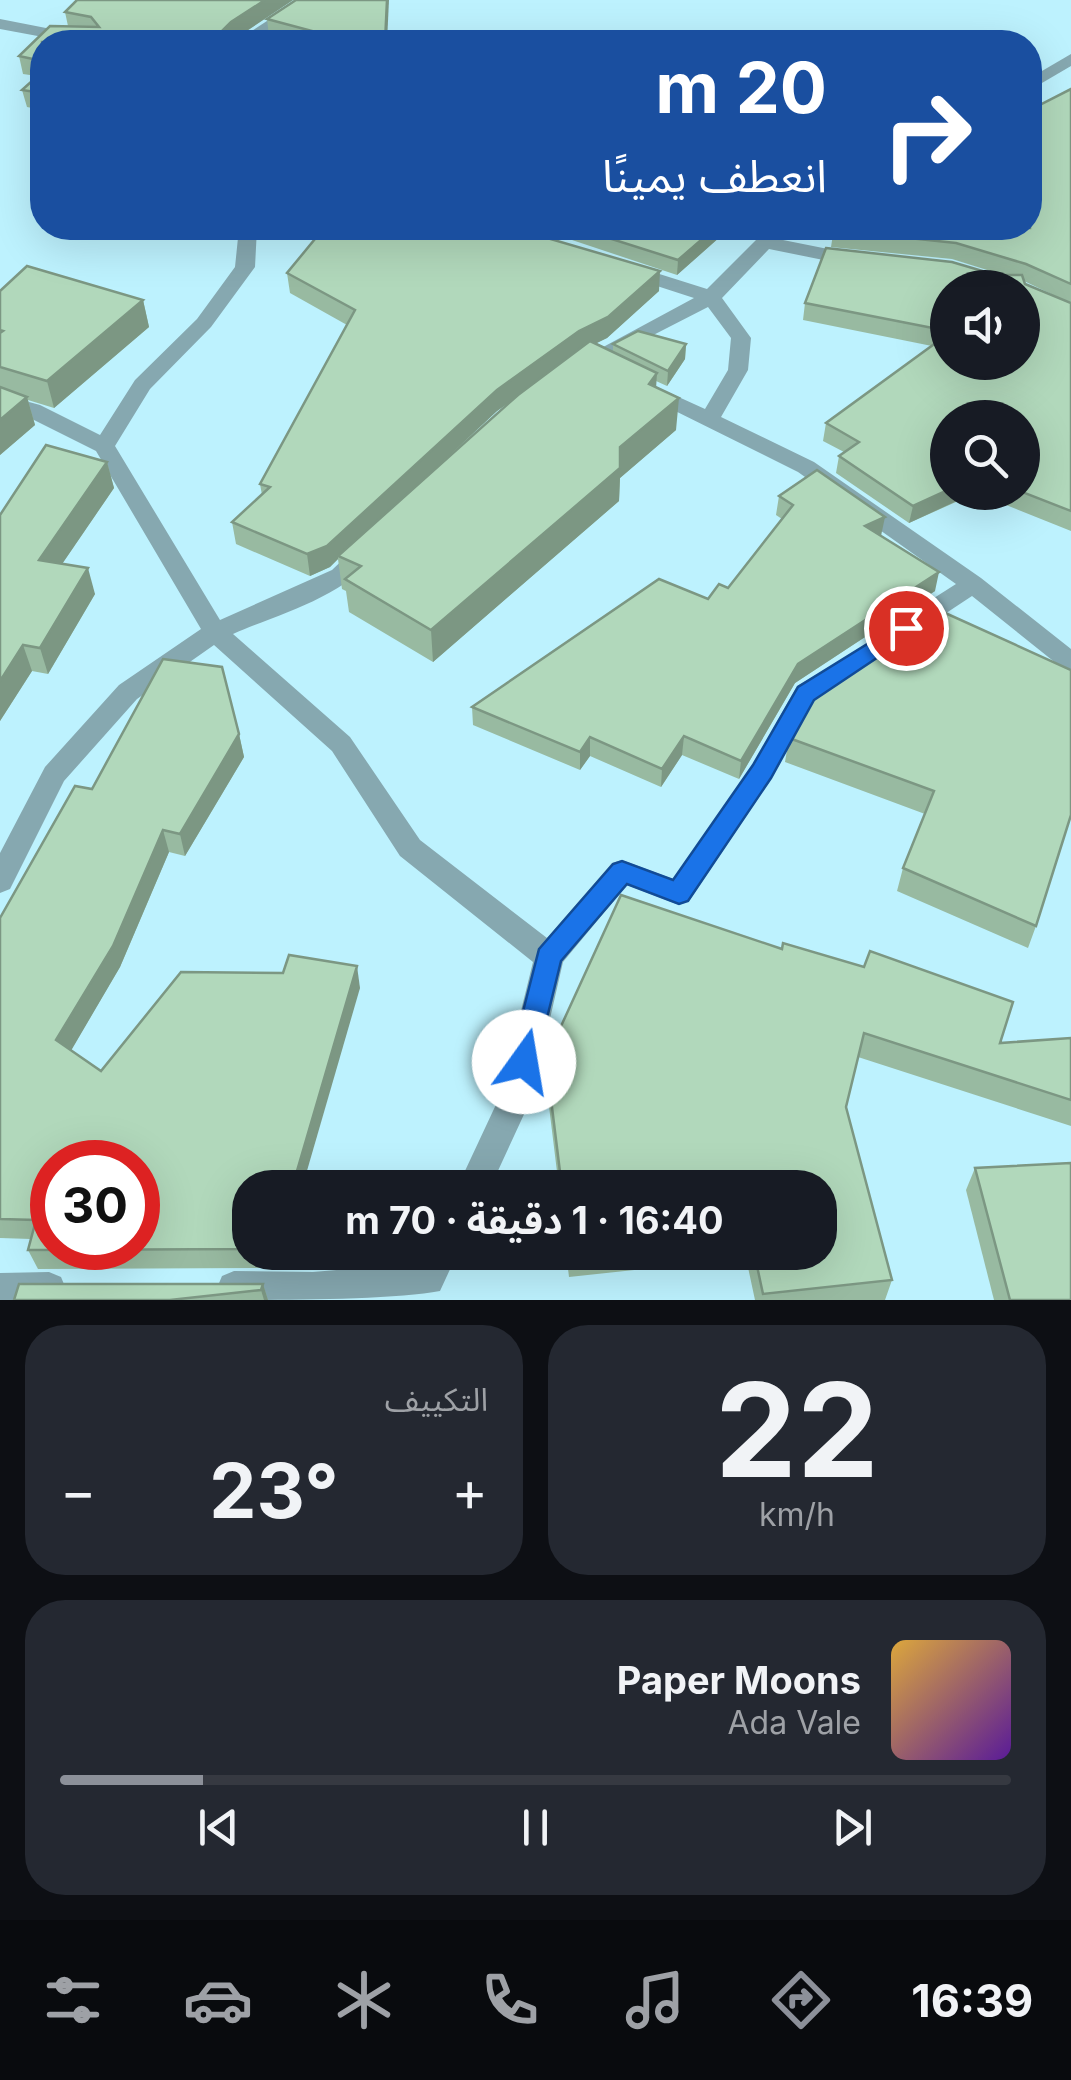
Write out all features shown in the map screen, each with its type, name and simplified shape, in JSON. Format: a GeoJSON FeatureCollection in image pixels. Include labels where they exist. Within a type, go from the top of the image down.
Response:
{"type":"FeatureCollection","features":[{"type":"Feature","properties":{"kind":"street"},"geometry":{"type":"LineString","coordinates":[[262,30],[310,0]]}},
{"type":"Feature","properties":{"kind":"street"},"geometry":{"type":"LineString","coordinates":[[0,24],[31,30]]}},
{"type":"Feature","properties":{"kind":"street"},"geometry":{"type":"LineString","coordinates":[[1042,78],[1071,59]]}},
{"type":"Feature","properties":{"kind":"street"},"geometry":{"type":"LineString","coordinates":[[104,446],[142,385],[204,323],[245,267],[247,240]]}},
{"type":"Feature","properties":{"kind":"street"},"geometry":{"type":"LineString","coordinates":[[561,378],[588,358],[710,298],[766,240]]}},
{"type":"Feature","properties":{"kind":"street"},"geometry":{"type":"LineString","coordinates":[[790,240],[879,264]]}},
{"type":"Feature","properties":{"kind":"street"},"geometry":{"type":"LineString","coordinates":[[599,261],[710,298],[732,320],[742,352],[738,370],[709,420]]}},
{"type":"Feature","properties":{"kind":"street"},"geometry":{"type":"LineString","coordinates":[[588,358],[806,466],[973,584],[1071,662]]}},
{"type":"Feature","properties":{"kind":"street"},"geometry":{"type":"LineString","coordinates":[[0,401],[32,410],[104,446],[215,632],[341,744],[410,848],[549,957]]}},
{"type":"Feature","properties":{"kind":"street"},"geometry":{"type":"LineString","coordinates":[[0,881],[54,774],[128,692],[215,632],[340,576],[382,536]]}},
{"type":"Feature","properties":{"kind":"street"},"geometry":{"type":"LineString","coordinates":[[481,1170],[516,1097],[549,957],[622,871],[679,893],[762,772],[806,694],[973,584]]}},
{"type":"Feature","properties":{"kind":"street"},"geometry":{"type":"LineString","coordinates":[[200,1288],[314,1288],[428,1280],[433,1270]]}},
{"type":"Feature","properties":{"kind":"street"},"geometry":{"type":"LineString","coordinates":[[0,1290],[86,1288]]}},
{"type":"Feature","properties":{"kind":"building"},"geometry":{"type":"Polygon","coordinates":[[[77,0],[265,0],[223,30],[46,30],[50,26],[99,27],[91,17],[65,12],[77,0]]]}},
{"type":"Feature","properties":{"kind":"building"},"geometry":{"type":"Polygon","coordinates":[[[296,0],[387,0],[386,30],[308,30],[267,19],[296,0]]]}},
{"type":"Feature","properties":{"kind":"building"},"geometry":{"type":"Polygon","coordinates":[[[30,45],[30,58],[19,56],[30,45]]]}},
{"type":"Feature","properties":{"kind":"building"},"geometry":{"type":"Polygon","coordinates":[[[1071,89],[1071,284],[1026,264],[956,243],[928,240],[1042,240],[1042,104],[1071,89]]]}},
{"type":"Feature","properties":{"kind":"building"},"geometry":{"type":"Polygon","coordinates":[[[314,240],[554,240],[660,271],[608,317],[579,331],[497,390],[327,546],[307,554],[232,522],[270,487],[260,484],[355,310],[287,273],[314,240]]]}},
{"type":"Feature","properties":{"kind":"building"},"geometry":{"type":"Polygon","coordinates":[[[615,240],[701,240],[678,260],[615,240]]]}},
{"type":"Feature","properties":{"kind":"building"},"geometry":{"type":"Polygon","coordinates":[[[826,248],[952,262],[979,270],[930,270],[930,327],[805,303],[826,248]]]}},
{"type":"Feature","properties":{"kind":"building"},"geometry":{"type":"Polygon","coordinates":[[[27,266],[143,300],[47,381],[0,367],[0,291],[27,266]]]}},
{"type":"Feature","properties":{"kind":"building"},"geometry":{"type":"Polygon","coordinates":[[[1040,290],[1071,303],[1071,511],[1040,499],[1040,400],[930,400],[930,498],[913,506],[839,456],[859,442],[826,423],[930,347],[930,380],[1040,380],[1040,290]]]}},
{"type":"Feature","properties":{"kind":"building"},"geometry":{"type":"Polygon","coordinates":[[[638,331],[686,344],[668,371],[613,344],[638,331]]]}},
{"type":"Feature","properties":{"kind":"building"},"geometry":{"type":"Polygon","coordinates":[[[590,341],[657,373],[649,384],[679,398],[620,447],[620,468],[431,630],[345,579],[361,566],[338,556],[518,395],[590,341]]]}},
{"type":"Feature","properties":{"kind":"building"},"geometry":{"type":"Polygon","coordinates":[[[0,387],[27,397],[0,420],[0,387]]]}},
{"type":"Feature","properties":{"kind":"building"},"geometry":{"type":"Polygon","coordinates":[[[46,445],[107,462],[39,560],[88,568],[40,648],[23,645],[0,681],[0,515],[46,445]]]}},
{"type":"Feature","properties":{"kind":"building"},"geometry":{"type":"Polygon","coordinates":[[[817,470],[885,517],[865,526],[939,572],[798,664],[741,761],[684,736],[662,769],[590,737],[580,752],[472,707],[659,579],[708,599],[719,584],[728,588],[793,505],[779,496],[817,470]]]}},
{"type":"Feature","properties":{"kind":"building"},"geometry":{"type":"Polygon","coordinates":[[[932,607],[1071,670],[1071,815],[1036,926],[903,868],[934,791],[789,738],[822,679],[932,607]]]}},
{"type":"Feature","properties":{"kind":"building"},"geometry":{"type":"Polygon","coordinates":[[[163,659],[222,667],[239,734],[180,834],[163,830],[113,946],[56,1040],[101,1071],[181,972],[283,973],[289,955],[357,966],[297,1170],[232,1170],[232,1249],[160,1249],[160,1140],[30,1140],[30,1220],[0,1219],[0,918],[75,786],[92,789],[163,659]]]}},
{"type":"Feature","properties":{"kind":"building"},"geometry":{"type":"Polygon","coordinates":[[[621,895],[782,949],[783,943],[864,967],[870,951],[1013,1002],[1000,1043],[1071,1038],[1071,1100],[864,1033],[846,1107],[892,1280],[763,1294],[758,1270],[837,1270],[837,1170],[560,1170],[546,1059],[621,895]]]}},
{"type":"Feature","properties":{"kind":"building"},"geometry":{"type":"Polygon","coordinates":[[[1071,1163],[1071,1300],[1010,1300],[975,1168],[1071,1163]]]}},
{"type":"Feature","properties":{"kind":"building"},"geometry":{"type":"Polygon","coordinates":[[[19,1284],[263,1284],[261,1290],[170,1300],[14,1300],[19,1284]]]}},
{"type":"Feature","properties":{"kind":"route"},"geometry":{"type":"LineString","coordinates":[[524,1062],[549,957],[622,871],[679,893],[762,772],[806,694],[906,628]]}}]}
